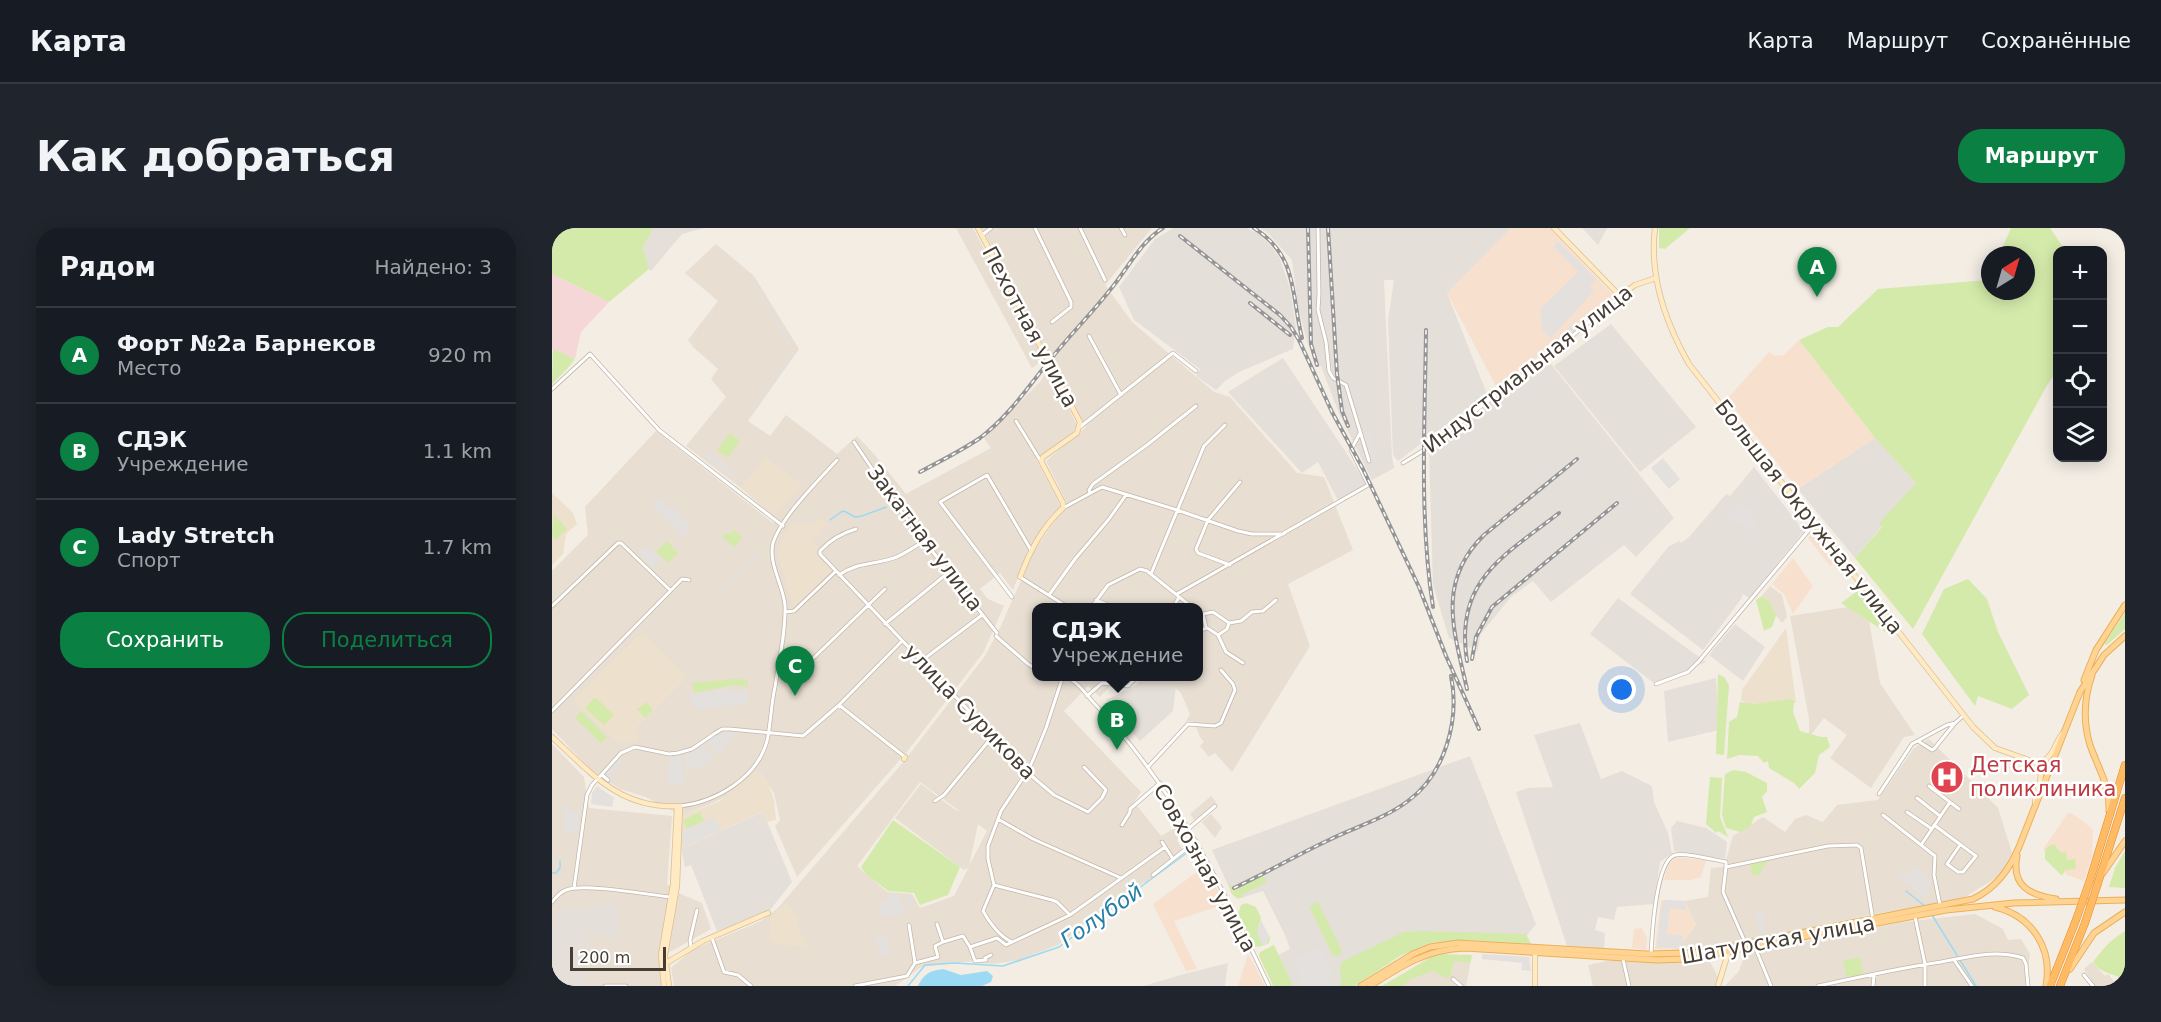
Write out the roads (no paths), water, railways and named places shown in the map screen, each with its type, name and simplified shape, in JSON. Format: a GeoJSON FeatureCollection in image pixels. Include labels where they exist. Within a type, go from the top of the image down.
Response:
{"type":"FeatureCollection","features":[{"type":"Feature","properties":{"kind":"highway"},"geometry":{"type":"LineString","coordinates":[[2050,986],[2090,880],[2125,765]]}},
{"type":"Feature","properties":{"kind":"highway"},"geometry":{"type":"LineString","coordinates":[[2061,985],[2085,923],[2125,798]]}},
{"type":"Feature","properties":{"kind":"main road","name":"Пехотная улица"},"geometry":{"type":"LineString","coordinates":[[978,228],[1080,422],[1080,427]]}},
{"type":"Feature","properties":{"kind":"main road"},"geometry":{"type":"LineString","coordinates":[[1554,228],[1620,297]]}},
{"type":"Feature","properties":{"kind":"main road","name":"Большая Окружная улица"},"geometry":{"type":"LineString","coordinates":[[1655,228],[1656,278],[1673,334],[1689,364],[1986,741],[1995,748],[2034,762]]}},
{"type":"Feature","properties":{"kind":"main road"},"geometry":{"type":"LineString","coordinates":[[1647,280],[1654,260]]}},
{"type":"Feature","properties":{"kind":"main road","name":"Индустриальная улица"},"geometry":{"type":"LineString","coordinates":[[1620,297],[1635,285],[1656,278]]}},
{"type":"Feature","properties":{"kind":"main road"},"geometry":{"type":"LineString","coordinates":[[1020,577],[1031,550],[1053,518],[1063,508],[1063,503],[1041,461],[1077,433],[1080,427]]}},
{"type":"Feature","properties":{"kind":"main road"},"geometry":{"type":"LineString","coordinates":[[2125,605],[2096,650],[2035,805],[2019,848],[2016,863],[2019,880],[2027,890],[2039,896],[2069,901],[2125,900]]}},
{"type":"Feature","properties":{"kind":"main road"},"geometry":{"type":"LineString","coordinates":[[2080,692],[2109,649],[2125,636]]}},
{"type":"Feature","properties":{"kind":"main road"},"geometry":{"type":"LineString","coordinates":[[2093,671],[2085,721],[2090,745],[2109,792],[2109,816],[2104,837]]}},
{"type":"Feature","properties":{"kind":"main road"},"geometry":{"type":"LineString","coordinates":[[2034,762],[2049,758],[2057,740],[2065,731]]}},
{"type":"Feature","properties":{"kind":"main road"},"geometry":{"type":"LineString","coordinates":[[552,736],[597,779],[614,791],[640,803],[679,807]]}},
{"type":"Feature","properties":{"kind":"main road"},"geometry":{"type":"LineString","coordinates":[[2034,762],[2042,774],[2035,805]]}},
{"type":"Feature","properties":{"kind":"main road"},"geometry":{"type":"LineString","coordinates":[[664,986],[662,965],[679,807]]}},
{"type":"Feature","properties":{"kind":"main road"},"geometry":{"type":"LineString","coordinates":[[669,986],[662,965],[677,886],[679,807]]}},
{"type":"Feature","properties":{"kind":"main road"},"geometry":{"type":"LineString","coordinates":[[2099,880],[2125,841]]}},
{"type":"Feature","properties":{"kind":"main road","name":"Шатурская улица"},"geometry":{"type":"LineString","coordinates":[[1535,950],[1651,954],[1729,950],[1755,947],[1873,921],[1915,915],[1942,905],[1967,901],[1987,891],[2004,874],[2019,848]]}},
{"type":"Feature","properties":{"kind":"main road","name":"Шатурская улица"},"geometry":{"type":"LineString","coordinates":[[1535,950],[1623,958],[1687,959],[1746,944],[1929,910],[2069,901]]}},
{"type":"Feature","properties":{"kind":"main road"},"geometry":{"type":"LineString","coordinates":[[1984,906],[2011,912],[2035,931],[2046,955],[2048,971],[2046,986]]}},
{"type":"Feature","properties":{"kind":"main road"},"geometry":{"type":"LineString","coordinates":[[2061,985],[2091,937],[2105,924],[2125,912]]}},
{"type":"Feature","properties":{"kind":"main road"},"geometry":{"type":"LineString","coordinates":[[662,965],[691,948],[768,913]]}},
{"type":"Feature","properties":{"kind":"main road"},"geometry":{"type":"LineString","coordinates":[[1361,986],[1398,961],[1430,947],[1458,943],[1535,950]]}},
{"type":"Feature","properties":{"kind":"main road"},"geometry":{"type":"LineString","coordinates":[[1370,986],[1407,962],[1437,951],[1465,948],[1535,950]]}},
{"type":"Feature","properties":{"kind":"main road"},"geometry":{"type":"LineString","coordinates":[[1534,986],[1535,950]]}},
{"type":"Feature","properties":{"kind":"main road"},"geometry":{"type":"LineString","coordinates":[[1718,986],[1729,950]]}},
{"type":"Feature","properties":{"kind":"main road"},"geometry":{"type":"LineString","coordinates":[[1647,959],[1651,954],[1657,960]]}},
{"type":"Feature","properties":{"kind":"street"},"geometry":{"type":"LineString","coordinates":[[982,236],[991,228]]}},
{"type":"Feature","properties":{"kind":"street"},"geometry":{"type":"LineString","coordinates":[[1035,228],[1071,302],[1071,307],[1052,322]]}},
{"type":"Feature","properties":{"kind":"street"},"geometry":{"type":"LineString","coordinates":[[1080,228],[1105,280]]}},
{"type":"Feature","properties":{"kind":"street"},"geometry":{"type":"LineString","coordinates":[[1121,228],[1125,235]]}},
{"type":"Feature","properties":{"kind":"street"},"geometry":{"type":"LineString","coordinates":[[1318,228],[1318,310],[1326,342],[1329,371],[1333,378],[1346,385],[1369,461]]}},
{"type":"Feature","properties":{"kind":"street","name":"Индустриальная улица"},"geometry":{"type":"LineString","coordinates":[[1403,463],[1424,450],[1536,365],[1620,297]]}},
{"type":"Feature","properties":{"kind":"street"},"geometry":{"type":"LineString","coordinates":[[1089,336],[1121,394]]}},
{"type":"Feature","properties":{"kind":"street"},"geometry":{"type":"LineString","coordinates":[[1080,427],[1173,353],[1196,371]]}},
{"type":"Feature","properties":{"kind":"street"},"geometry":{"type":"LineString","coordinates":[[552,388],[590,354],[659,430],[783,526]]}},
{"type":"Feature","properties":{"kind":"street"},"geometry":{"type":"LineString","coordinates":[[1090,493],[1089,489],[1093,484],[1196,406]]}},
{"type":"Feature","properties":{"kind":"street"},"geometry":{"type":"LineString","coordinates":[[1016,421],[1041,461]]}},
{"type":"Feature","properties":{"kind":"street"},"geometry":{"type":"LineString","coordinates":[[1151,574],[1204,446],[1225,425]]}},
{"type":"Feature","properties":{"kind":"street"},"geometry":{"type":"LineString","coordinates":[[1175,603],[1178,595],[1369,485],[1351,450],[1360,432]]}},
{"type":"Feature","properties":{"kind":"street","name":"Закатная улица"},"geometry":{"type":"LineString","coordinates":[[854,442],[924,541],[996,634],[1032,666]]}},
{"type":"Feature","properties":{"kind":"street"},"geometry":{"type":"LineString","coordinates":[[679,807],[713,797],[737,782],[761,754],[768,732],[785,612],[783,593],[772,549],[776,536],[794,510],[837,460]]}},
{"type":"Feature","properties":{"kind":"street"},"geometry":{"type":"LineString","coordinates":[[1012,597],[940,502],[987,475],[1031,550]]}},
{"type":"Feature","properties":{"kind":"street"},"geometry":{"type":"LineString","coordinates":[[1230,565],[1196,551],[1208,520],[1240,482]]}},
{"type":"Feature","properties":{"kind":"street"},"geometry":{"type":"LineString","coordinates":[[1063,508],[1102,487],[1252,534],[1284,534]]}},
{"type":"Feature","properties":{"kind":"street"},"geometry":{"type":"LineString","coordinates":[[1049,595],[1127,494]]}},
{"type":"Feature","properties":{"kind":"street"},"geometry":{"type":"LineString","coordinates":[[1656,684],[1688,672],[1699,661],[1814,524]]}},
{"type":"Feature","properties":{"kind":"street","name":"улица Сурикова"},"geometry":{"type":"LineString","coordinates":[[856,529],[838,536],[820,551],[820,554],[992,737],[1054,795],[1088,812],[1102,798],[1106,790],[1084,767]]}},
{"type":"Feature","properties":{"kind":"street"},"geometry":{"type":"LineString","coordinates":[[785,612],[794,611],[837,573],[852,566],[895,558],[924,541]]}},
{"type":"Feature","properties":{"kind":"street"},"geometry":{"type":"LineString","coordinates":[[552,606],[618,543],[621,543],[671,591]]}},
{"type":"Feature","properties":{"kind":"street"},"geometry":{"type":"LineString","coordinates":[[1094,603],[1108,585],[1144,569],[1188,603]]}},
{"type":"Feature","properties":{"kind":"street"},"geometry":{"type":"LineString","coordinates":[[885,624],[949,572]]}},
{"type":"Feature","properties":{"kind":"street"},"geometry":{"type":"LineString","coordinates":[[1020,577],[1061,603]]}},
{"type":"Feature","properties":{"kind":"street"},"geometry":{"type":"LineString","coordinates":[[552,711],[682,579],[688,580]]}},
{"type":"Feature","properties":{"kind":"street"},"geometry":{"type":"LineString","coordinates":[[778,672],[800,671],[885,589]]}},
{"type":"Feature","properties":{"kind":"street"},"geometry":{"type":"LineString","coordinates":[[1096,600],[1103,603]]}},
{"type":"Feature","properties":{"kind":"street"},"geometry":{"type":"LineString","coordinates":[[1243,663],[1226,652],[1218,635],[1207,628],[1203,614],[1213,612],[1229,623],[1241,621],[1252,612],[1263,611],[1276,600]]}},
{"type":"Feature","properties":{"kind":"street"},"geometry":{"type":"LineString","coordinates":[[921,662],[982,615]]}},
{"type":"Feature","properties":{"kind":"street"},"geometry":{"type":"LineString","coordinates":[[1218,635],[1227,629],[1229,623]]}},
{"type":"Feature","properties":{"kind":"street"},"geometry":{"type":"LineString","coordinates":[[1203,629],[1207,628]]}},
{"type":"Feature","properties":{"kind":"street"},"geometry":{"type":"LineString","coordinates":[[574,888],[586,802],[590,789],[621,753],[635,747],[678,753],[692,749],[722,729],[804,736],[839,705],[902,642]]}},
{"type":"Feature","properties":{"kind":"street"},"geometry":{"type":"LineString","coordinates":[[1148,767],[1188,724],[1215,726],[1221,723],[1235,690],[1233,684],[1221,670]]}},
{"type":"Feature","properties":{"kind":"street"},"geometry":{"type":"LineString","coordinates":[[1012,942],[1006,939],[983,911],[994,885],[987,853],[988,846],[1001,811],[1027,772],[1046,728],[1060,681]]}},
{"type":"Feature","properties":{"kind":"street","name":"Совхозная улица"},"geometry":{"type":"LineString","coordinates":[[1074,681],[1113,722],[1160,783],[1188,828],[1232,908],[1269,986]]}},
{"type":"Feature","properties":{"kind":"street"},"geometry":{"type":"LineString","coordinates":[[1087,696],[1102,683],[1128,686],[1133,681]]}},
{"type":"Feature","properties":{"kind":"street"},"geometry":{"type":"LineString","coordinates":[[839,705],[905,758]]}},
{"type":"Feature","properties":{"kind":"street"},"geometry":{"type":"LineString","coordinates":[[1918,741],[1934,749],[1964,715]]}},
{"type":"Feature","properties":{"kind":"street"},"geometry":{"type":"LineString","coordinates":[[1879,795],[1912,744],[1923,736],[1955,723]]}},
{"type":"Feature","properties":{"kind":"street"},"geometry":{"type":"LineString","coordinates":[[936,801],[944,795],[992,737]]}},
{"type":"Feature","properties":{"kind":"street"},"geometry":{"type":"LineString","coordinates":[[602,775],[608,780]]}},
{"type":"Feature","properties":{"kind":"street"},"geometry":{"type":"LineString","coordinates":[[1122,825],[1130,809],[1160,783]]}},
{"type":"Feature","properties":{"kind":"street"},"geometry":{"type":"LineString","coordinates":[[1929,786],[1959,809]]}},
{"type":"Feature","properties":{"kind":"street"},"geometry":{"type":"LineString","coordinates":[[1917,798],[1940,816]]}},
{"type":"Feature","properties":{"kind":"street"},"geometry":{"type":"LineString","coordinates":[[1921,845],[1950,802]]}},
{"type":"Feature","properties":{"kind":"street"},"geometry":{"type":"LineString","coordinates":[[1188,828],[1215,806]]}},
{"type":"Feature","properties":{"kind":"street"},"geometry":{"type":"LineString","coordinates":[[1907,812],[1932,829]]}},
{"type":"Feature","properties":{"kind":"street"},"geometry":{"type":"LineString","coordinates":[[1882,815],[1935,856],[1934,875],[1942,905]]}},
{"type":"Feature","properties":{"kind":"street"},"geometry":{"type":"LineString","coordinates":[[998,819],[1033,839],[1121,878]]}},
{"type":"Feature","properties":{"kind":"street"},"geometry":{"type":"LineString","coordinates":[[1934,825],[1976,856],[1963,872],[1958,872],[1947,864],[1960,845]]}},
{"type":"Feature","properties":{"kind":"street"},"geometry":{"type":"LineString","coordinates":[[1162,842],[1173,859]]}},
{"type":"Feature","properties":{"kind":"street"},"geometry":{"type":"LineString","coordinates":[[1153,875],[1196,842]]}},
{"type":"Feature","properties":{"kind":"street"},"geometry":{"type":"LineString","coordinates":[[1726,867],[1828,846],[1857,845],[1862,848],[1873,921]]}},
{"type":"Feature","properties":{"kind":"street"},"geometry":{"type":"LineString","coordinates":[[970,947],[997,938],[1006,945],[1070,915],[1165,847]]}},
{"type":"Feature","properties":{"kind":"street"},"geometry":{"type":"LineString","coordinates":[[1651,954],[1661,875],[1667,861],[1673,855],[1726,862],[1724,897],[1746,944]]}},
{"type":"Feature","properties":{"kind":"street"},"geometry":{"type":"LineString","coordinates":[[994,885],[1057,902],[1070,915]]}},
{"type":"Feature","properties":{"kind":"street"},"geometry":{"type":"LineString","coordinates":[[552,902],[562,892],[574,888],[671,897]]}},
{"type":"Feature","properties":{"kind":"street"},"geometry":{"type":"LineString","coordinates":[[691,948],[690,940],[697,910]]}},
{"type":"Feature","properties":{"kind":"street"},"geometry":{"type":"LineString","coordinates":[[1915,915],[1925,964],[1925,986]]}},
{"type":"Feature","properties":{"kind":"street"},"geometry":{"type":"LineString","coordinates":[[937,924],[943,942]]}},
{"type":"Feature","properties":{"kind":"street"},"geometry":{"type":"LineString","coordinates":[[855,986],[907,976],[915,963],[909,925]]}},
{"type":"Feature","properties":{"kind":"street"},"geometry":{"type":"LineString","coordinates":[[915,963],[938,957],[935,946],[963,936],[975,962],[986,960],[985,957],[991,955]]}},
{"type":"Feature","properties":{"kind":"street"},"geometry":{"type":"LineString","coordinates":[[712,938],[724,972],[738,975],[751,986]]}},
{"type":"Feature","properties":{"kind":"street"},"geometry":{"type":"LineString","coordinates":[[1755,947],[1771,986]]}},
{"type":"Feature","properties":{"kind":"street"},"geometry":{"type":"LineString","coordinates":[[1818,986],[1925,964],[2002,954],[2020,957],[2025,961],[2028,984]]}},
{"type":"Feature","properties":{"kind":"street"},"geometry":{"type":"LineString","coordinates":[[1623,958],[1629,986]]}},
{"type":"Feature","properties":{"kind":"street"},"geometry":{"type":"LineString","coordinates":[[1955,960],[1972,986]]}},
{"type":"Feature","properties":{"kind":"street"},"geometry":{"type":"LineString","coordinates":[[1873,986],[1874,975]]}},
{"type":"Feature","properties":{"kind":"street"},"geometry":{"type":"LineString","coordinates":[[2084,975],[2093,986]]}},
{"type":"Feature","properties":{"kind":"street"},"geometry":{"type":"LineString","coordinates":[[1453,979],[1461,986]]}},
{"type":"Feature","properties":{"kind":"street"},"geometry":{"type":"LineString","coordinates":[[605,986],[626,986]]}},
{"type":"Feature","properties":{"kind":"water"},"geometry":{"type":"Polygon","coordinates":[[[943,969],[961,975],[987,971],[993,976],[991,982],[982,986],[918,986],[928,974],[943,969]]]}},
{"type":"Feature","properties":{"kind":"waterway"},"geometry":{"type":"LineString","coordinates":[[830,520],[844,511],[855,517],[886,507]]}},
{"type":"Feature","properties":{"kind":"waterway","name":"Голубой"},"geometry":{"type":"LineString","coordinates":[[908,986],[925,965],[955,963],[1003,966],[1059,947],[1188,852]]}},
{"type":"Feature","properties":{"kind":"waterway"},"geometry":{"type":"LineString","coordinates":[[552,873],[556,873],[560,868],[560,861]]}},
{"type":"Feature","properties":{"kind":"waterway"},"geometry":{"type":"LineString","coordinates":[[1906,891],[1926,907]]}},
{"type":"Feature","properties":{"kind":"waterway"},"geometry":{"type":"LineString","coordinates":[[1932,915],[1976,986]]}},
{"type":"Feature","properties":{"kind":"railway"},"geometry":{"type":"LineString","coordinates":[[920,472],[973,443],[1000,421],[1103,299],[1141,248],[1163,228]]}},
{"type":"Feature","properties":{"kind":"railway"},"geometry":{"type":"LineString","coordinates":[[1254,228],[1279,251],[1286,264],[1294,291],[1302,338]]}},
{"type":"Feature","properties":{"kind":"railway"},"geometry":{"type":"LineString","coordinates":[[1308,228],[1311,344],[1317,365]]}},
{"type":"Feature","properties":{"kind":"railway"},"geometry":{"type":"LineString","coordinates":[[1328,228],[1337,374],[1342,411],[1348,426]]}},
{"type":"Feature","properties":{"kind":"railway"},"geometry":{"type":"LineString","coordinates":[[1180,236],[1280,315],[1299,340],[1419,587],[1446,656],[1479,729]]}},
{"type":"Feature","properties":{"kind":"railway"},"geometry":{"type":"LineString","coordinates":[[1250,303],[1290,335]]}},
{"type":"Feature","properties":{"kind":"railway"},"geometry":{"type":"LineString","coordinates":[[1426,330],[1424,504],[1433,607]]}},
{"type":"Feature","properties":{"kind":"railway"},"geometry":{"type":"LineString","coordinates":[[1467,689],[1454,627],[1454,589],[1459,571],[1469,553],[1484,535],[1577,459]]}},
{"type":"Feature","properties":{"kind":"railway"},"geometry":{"type":"LineString","coordinates":[[1472,659],[1476,637],[1492,607],[1617,503]]}},
{"type":"Feature","properties":{"kind":"railway"},"geometry":{"type":"LineString","coordinates":[[1467,661],[1465,633],[1468,610],[1476,590],[1502,557],[1559,513]]}},
{"type":"Feature","properties":{"kind":"railway"},"geometry":{"type":"LineString","coordinates":[[1234,888],[1389,813],[1421,790],[1432,776],[1447,745],[1453,710],[1451,676]]}},
{"type":"Feature","properties":{"kind":"place","name":"Форт №2а Барнеков"},"geometry":{"type":"Point","coordinates":[1817,297]}},
{"type":"Feature","properties":{"kind":"place","name":"Lady Stretch"},"geometry":{"type":"Point","coordinates":[795,696]}},
{"type":"Feature","properties":{"kind":"place","name":"СДЭК"},"geometry":{"type":"Point","coordinates":[1117,750]}},
{"type":"Feature","properties":{"kind":"place","name":"Детская поликлиника"},"geometry":{"type":"Point","coordinates":[1947,777]}}]}
